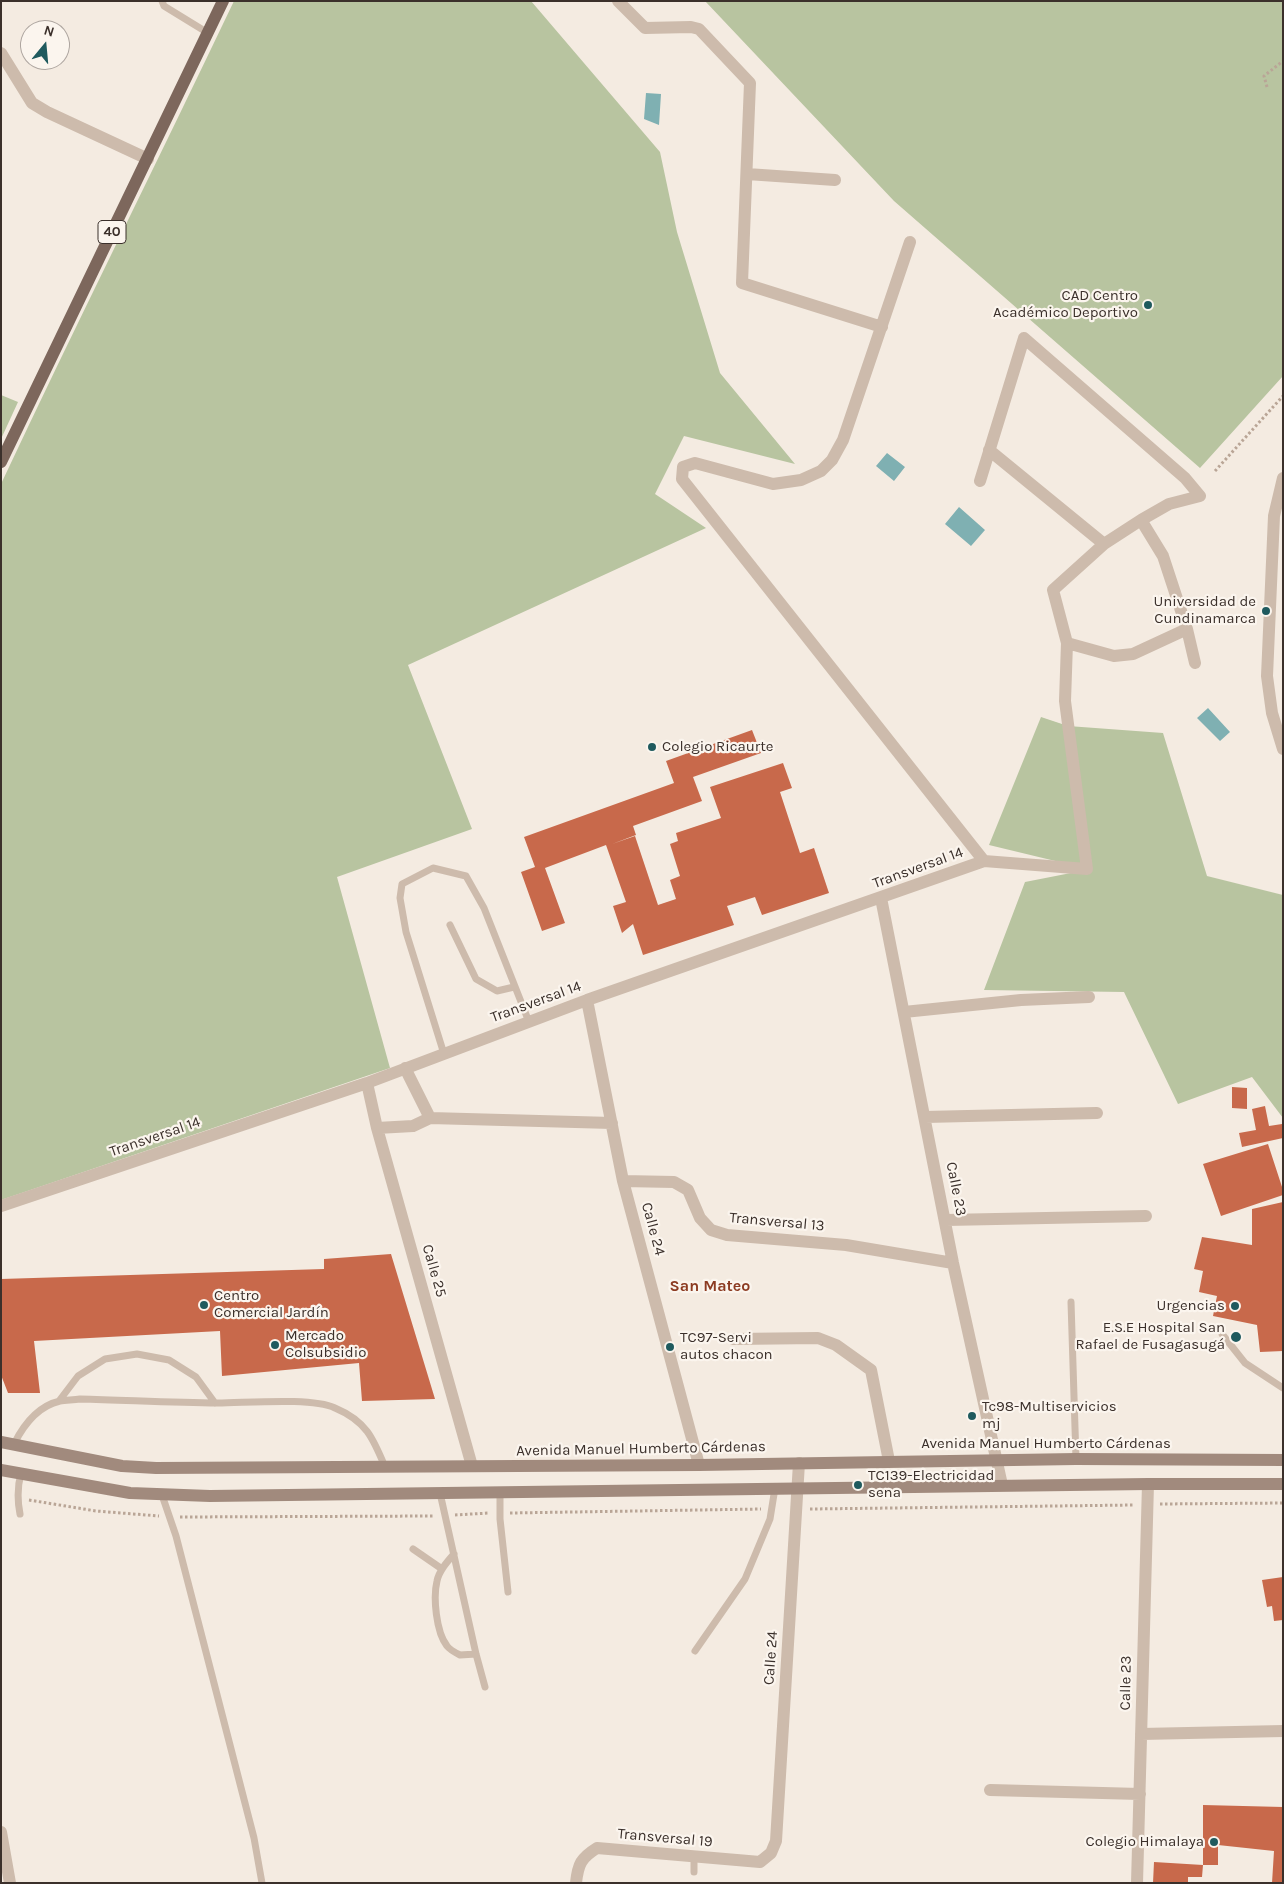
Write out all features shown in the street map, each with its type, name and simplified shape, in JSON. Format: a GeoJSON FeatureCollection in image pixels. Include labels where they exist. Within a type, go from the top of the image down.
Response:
{"type":"FeatureCollection","features":[{"type":"Feature","properties":{"kind":"main road","name":"40"},"geometry":{"type":"LineString","coordinates":[[1,462],[223,1]]}},
{"type":"Feature","properties":{"kind":"main road","name":"Avenida Manuel Humberto Cárdenas"},"geometry":{"type":"LineString","coordinates":[[7,1443],[122,1466],[156,1468],[699,1465],[1076,1459],[1283,1460]]}},
{"type":"Feature","properties":{"kind":"main road"},"geometry":{"type":"LineString","coordinates":[[1,1470],[130,1493],[162,1495],[1002,1485],[1283,1484]]}},
{"type":"Feature","properties":{"kind":"street"},"geometry":{"type":"LineString","coordinates":[[618,1],[645,28],[691,27],[699,30],[750,83],[742,283],[882,327]]}},
{"type":"Feature","properties":{"kind":"street"},"geometry":{"type":"LineString","coordinates":[[1,53],[32,103],[46,112],[148,159]]}},
{"type":"Feature","properties":{"kind":"street"},"geometry":{"type":"LineString","coordinates":[[747,174],[835,180]]}},
{"type":"Feature","properties":{"kind":"street"},"geometry":{"type":"LineString","coordinates":[[910,242],[843,440],[832,460],[821,471],[801,480],[773,484],[695,463],[683,467],[682,479],[984,861]]}},
{"type":"Feature","properties":{"kind":"street"},"geometry":{"type":"LineString","coordinates":[[980,481],[1024,338],[1185,478],[1200,496],[1169,504],[1141,520],[1104,544],[1053,590],[1068,643],[1114,656],[1133,654],[1188,629]]}},
{"type":"Feature","properties":{"kind":"street"},"geometry":{"type":"LineString","coordinates":[[989,450],[1104,544]]}},
{"type":"Feature","properties":{"kind":"street"},"geometry":{"type":"LineString","coordinates":[[1283,478],[1274,516],[1267,676],[1272,713],[1283,749]]}},
{"type":"Feature","properties":{"kind":"street"},"geometry":{"type":"LineString","coordinates":[[1141,520],[1163,556],[1188,629],[1195,663]]}},
{"type":"Feature","properties":{"kind":"street","name":"Transversal 14"},"geometry":{"type":"LineString","coordinates":[[1,1206],[367,1083],[587,1000],[984,861],[1087,869],[1065,701],[1068,643]]}},
{"type":"Feature","properties":{"kind":"street","name":"Calle 23"},"geometry":{"type":"LineString","coordinates":[[881,898],[953,1263],[1002,1485]]}},
{"type":"Feature","properties":{"kind":"street"},"geometry":{"type":"LineString","coordinates":[[904,1012],[1021,1000],[1089,997]]}},
{"type":"Feature","properties":{"kind":"street","name":"Calle 24"},"geometry":{"type":"LineString","coordinates":[[587,1000],[623,1181],[699,1465]]}},
{"type":"Feature","properties":{"kind":"street"},"geometry":{"type":"LineString","coordinates":[[405,1068],[430,1118]]}},
{"type":"Feature","properties":{"kind":"street","name":"Calle 25"},"geometry":{"type":"LineString","coordinates":[[367,1083],[472,1466]]}},
{"type":"Feature","properties":{"kind":"street"},"geometry":{"type":"LineString","coordinates":[[925,1117],[1097,1113]]}},
{"type":"Feature","properties":{"kind":"street"},"geometry":{"type":"LineString","coordinates":[[378,1128],[412,1126],[430,1118],[612,1123]]}},
{"type":"Feature","properties":{"kind":"street","name":"Transversal 13"},"geometry":{"type":"LineString","coordinates":[[623,1181],[674,1182],[688,1190],[700,1218],[711,1230],[726,1235],[846,1245],[953,1263]]}},
{"type":"Feature","properties":{"kind":"street"},"geometry":{"type":"LineString","coordinates":[[946,1220],[1146,1216]]}},
{"type":"Feature","properties":{"kind":"street"},"geometry":{"type":"LineString","coordinates":[[733,1339],[818,1338],[836,1345],[863,1363],[871,1370],[890,1461]]}},
{"type":"Feature","properties":{"kind":"street","name":"Calle 24"},"geometry":{"type":"LineString","coordinates":[[770,1853],[776,1841],[799,1463]]}},
{"type":"Feature","properties":{"kind":"street","name":"Calle 23"},"geometry":{"type":"LineString","coordinates":[[1137,1883],[1148,1484]]}},
{"type":"Feature","properties":{"kind":"street"},"geometry":{"type":"LineString","coordinates":[[1141,1734],[1283,1731]]}},
{"type":"Feature","properties":{"kind":"street"},"geometry":{"type":"LineString","coordinates":[[990,1790],[1140,1794]]}},
{"type":"Feature","properties":{"kind":"street"},"geometry":{"type":"LineString","coordinates":[[1,1832],[3,1854],[10,1883]]}},
{"type":"Feature","properties":{"kind":"street","name":"Transversal 19"},"geometry":{"type":"LineString","coordinates":[[576,1883],[578,1867],[585,1856],[597,1848],[760,1862],[770,1853]]}},
{"type":"Feature","properties":{"kind":"lane"},"geometry":{"type":"LineString","coordinates":[[162,1],[164,6],[208,33]]}},
{"type":"Feature","properties":{"kind":"lane"},"geometry":{"type":"LineString","coordinates":[[444,1054],[406,932],[400,898],[402,884],[433,868],[466,876],[484,908],[529,1022]]}},
{"type":"Feature","properties":{"kind":"lane"},"geometry":{"type":"LineString","coordinates":[[450,925],[476,978],[497,991],[514,987]]}},
{"type":"Feature","properties":{"kind":"lane"},"geometry":{"type":"LineString","coordinates":[[1071,1302],[1076,1459]]}},
{"type":"Feature","properties":{"kind":"lane"},"geometry":{"type":"LineString","coordinates":[[1222,1334],[1245,1363],[1283,1388]]}},
{"type":"Feature","properties":{"kind":"lane"},"geometry":{"type":"LineString","coordinates":[[59,1401],[78,1376],[105,1359],[137,1354],[169,1360],[196,1377],[214,1403]]}},
{"type":"Feature","properties":{"kind":"lane"},"geometry":{"type":"LineString","coordinates":[[7,1443],[40,1411],[59,1401],[80,1399],[214,1403],[306,1402],[334,1407],[358,1420],[373,1438],[385,1467]]}},
{"type":"Feature","properties":{"kind":"lane"},"geometry":{"type":"LineString","coordinates":[[20,1514],[17,1487],[21,1473]]}},
{"type":"Feature","properties":{"kind":"lane"},"geometry":{"type":"LineString","coordinates":[[694,1651],[745,1579],[770,1519],[775,1488]]}},
{"type":"Feature","properties":{"kind":"lane"},"geometry":{"type":"LineString","coordinates":[[440,1492],[485,1687]]}},
{"type":"Feature","properties":{"kind":"lane"},"geometry":{"type":"LineString","coordinates":[[500,1492],[500,1513],[508,1592]]}},
{"type":"Feature","properties":{"kind":"lane"},"geometry":{"type":"LineString","coordinates":[[162,1495],[170,1517],[254,1838],[262,1883]]}},
{"type":"Feature","properties":{"kind":"lane"},"geometry":{"type":"LineString","coordinates":[[413,1549],[442,1569]]}},
{"type":"Feature","properties":{"kind":"lane"},"geometry":{"type":"LineString","coordinates":[[454,1554],[442,1569],[437,1581],[436,1596],[439,1626],[447,1646],[460,1656],[476,1654]]}},
{"type":"Feature","properties":{"kind":"lane"},"geometry":{"type":"LineString","coordinates":[[694,1857],[694,1872]]}},
{"type":"Feature","properties":{"kind":"path"},"geometry":{"type":"LineString","coordinates":[[1267,87],[1264,76],[1283,61]]}},
{"type":"Feature","properties":{"kind":"path"},"geometry":{"type":"LineString","coordinates":[[1215,470],[1283,396]]}},
{"type":"Feature","properties":{"kind":"path"},"geometry":{"type":"LineString","coordinates":[[17,1498],[96,1511],[170,1517],[445,1516],[500,1513],[771,1509]]}},
{"type":"Feature","properties":{"kind":"path"},"geometry":{"type":"LineString","coordinates":[[796,1509],[1283,1503]]}},
{"type":"Feature","properties":{"kind":"green space"},"geometry":{"type":"Polygon","coordinates":[[[234,1],[531,1],[660,152],[677,232],[720,373],[795,464],[684,436],[655,494],[706,528],[408,665],[472,829],[337,877],[390,1068],[1,1200],[1,484],[234,1]]]}},
{"type":"Feature","properties":{"kind":"green space","name":"CAD Centro Académico Deportivo"},"geometry":{"type":"Polygon","coordinates":[[[705,1],[1283,1],[1283,376],[1200,468],[894,201],[705,1]]]}},
{"type":"Feature","properties":{"kind":"green space"},"geometry":{"type":"Polygon","coordinates":[[[1,395],[18,402],[1,439],[1,395]]]}},
{"type":"Feature","properties":{"kind":"green space"},"geometry":{"type":"Polygon","coordinates":[[[1041,717],[1068,726],[1163,733],[1207,876],[1283,895],[1283,1118],[1252,1077],[1178,1104],[1124,992],[984,990],[1025,882],[1076,872],[1076,866],[989,845],[1041,717]]]}},
{"type":"Feature","properties":{"kind":"water"},"geometry":{"type":"Polygon","coordinates":[[[646,93],[661,94],[659,125],[644,119],[646,93]]]}},
{"type":"Feature","properties":{"kind":"water"},"geometry":{"type":"Polygon","coordinates":[[[887,453],[905,467],[894,481],[876,466],[887,453]]]}},
{"type":"Feature","properties":{"kind":"water"},"geometry":{"type":"Polygon","coordinates":[[[959,507],[985,530],[971,546],[945,524],[959,507]]]}},
{"type":"Feature","properties":{"kind":"water"},"geometry":{"type":"Polygon","coordinates":[[[1208,708],[1230,732],[1220,741],[1197,718],[1208,708]]]}},
{"type":"Feature","properties":{"kind":"building"},"geometry":{"type":"Polygon","coordinates":[[[752,730],[761,753],[693,777],[702,801],[633,826],[636,835],[612,844],[635,836],[658,905],[676,899],[670,880],[680,876],[670,844],[678,841],[676,833],[721,818],[710,787],[783,763],[792,788],[780,792],[800,853],[814,848],[829,893],[762,915],[755,897],[727,906],[734,925],[643,955],[633,924],[622,933],[613,906],[626,902],[606,845],[545,868],[565,923],[542,931],[521,872],[535,867],[524,837],[674,783],[666,761],[752,730]]]}},
{"type":"Feature","properties":{"kind":"building"},"geometry":{"type":"Polygon","coordinates":[[[1232,1087],[1247,1088],[1247,1109],[1232,1108],[1232,1087]]]}},
{"type":"Feature","properties":{"kind":"building"},"geometry":{"type":"Polygon","coordinates":[[[1265,1106],[1269,1126],[1282,1124],[1283,1138],[1242,1147],[1239,1133],[1256,1130],[1252,1109],[1265,1106]]]}},
{"type":"Feature","properties":{"kind":"building"},"geometry":{"type":"Polygon","coordinates":[[[1268,1144],[1283,1195],[1221,1216],[1203,1164],[1268,1144]]]}},
{"type":"Feature","properties":{"kind":"building"},"geometry":{"type":"Polygon","coordinates":[[[1283,1202],[1283,1351],[1260,1352],[1257,1325],[1213,1316],[1217,1296],[1199,1292],[1203,1271],[1194,1269],[1202,1237],[1252,1245],[1252,1209],[1283,1202]]]}},
{"type":"Feature","properties":{"kind":"building","name":"Centro Comercial Jardín"},"geometry":{"type":"Polygon","coordinates":[[[391,1254],[435,1399],[362,1401],[359,1363],[222,1376],[220,1331],[34,1341],[40,1393],[8,1393],[1,1375],[1,1279],[324,1269],[324,1259],[391,1254]]]}},
{"type":"Feature","properties":{"kind":"building"},"geometry":{"type":"Polygon","coordinates":[[[1283,1577],[1283,1620],[1274,1621],[1272,1606],[1267,1607],[1262,1580],[1283,1577]]]}},
{"type":"Feature","properties":{"kind":"building"},"geometry":{"type":"Polygon","coordinates":[[[1203,1805],[1283,1807],[1283,1883],[1272,1883],[1274,1851],[1218,1845],[1218,1865],[1203,1865],[1203,1805]]]}},
{"type":"Feature","properties":{"kind":"building"},"geometry":{"type":"Polygon","coordinates":[[[1154,1862],[1203,1865],[1202,1877],[1188,1877],[1188,1883],[1153,1883],[1154,1862]]]}},
{"type":"Feature","properties":{"kind":"place","name":"CAD Centro Académico Deportivo"},"geometry":{"type":"Point","coordinates":[1148,305]}},
{"type":"Feature","properties":{"kind":"place","name":"Universidad de Cundinamarca"},"geometry":{"type":"Point","coordinates":[1266,611]}},
{"type":"Feature","properties":{"kind":"place","name":"Colegio Ricaurte"},"geometry":{"type":"Point","coordinates":[652,747]}},
{"type":"Feature","properties":{"kind":"place","name":"Centro Comercial Jardín"},"geometry":{"type":"Point","coordinates":[204,1305]}},
{"type":"Feature","properties":{"kind":"place","name":"Urgencias"},"geometry":{"type":"Point","coordinates":[1235,1306]}},
{"type":"Feature","properties":{"kind":"place","name":"E.S.E Hospital San Rafael de Fusagasugá"},"geometry":{"type":"Point","coordinates":[1236,1337]}},
{"type":"Feature","properties":{"kind":"place","name":"Mercado Colsubsidio"},"geometry":{"type":"Point","coordinates":[275,1345]}},
{"type":"Feature","properties":{"kind":"place","name":"TC97-Servi autos chacon"},"geometry":{"type":"Point","coordinates":[670,1347]}},
{"type":"Feature","properties":{"kind":"place","name":"Tc98-Multiservicios mj"},"geometry":{"type":"Point","coordinates":[972,1416]}},
{"type":"Feature","properties":{"kind":"place","name":"TC139-Electricidad sena"},"geometry":{"type":"Point","coordinates":[858,1485]}},
{"type":"Feature","properties":{"kind":"place","name":"Colegio Himalaya"},"geometry":{"type":"Point","coordinates":[1214,1842]}},
{"type":"Feature","properties":{"kind":"district","name":"San Mateo"},"geometry":{"type":"Point","coordinates":[710,1286]}}]}
